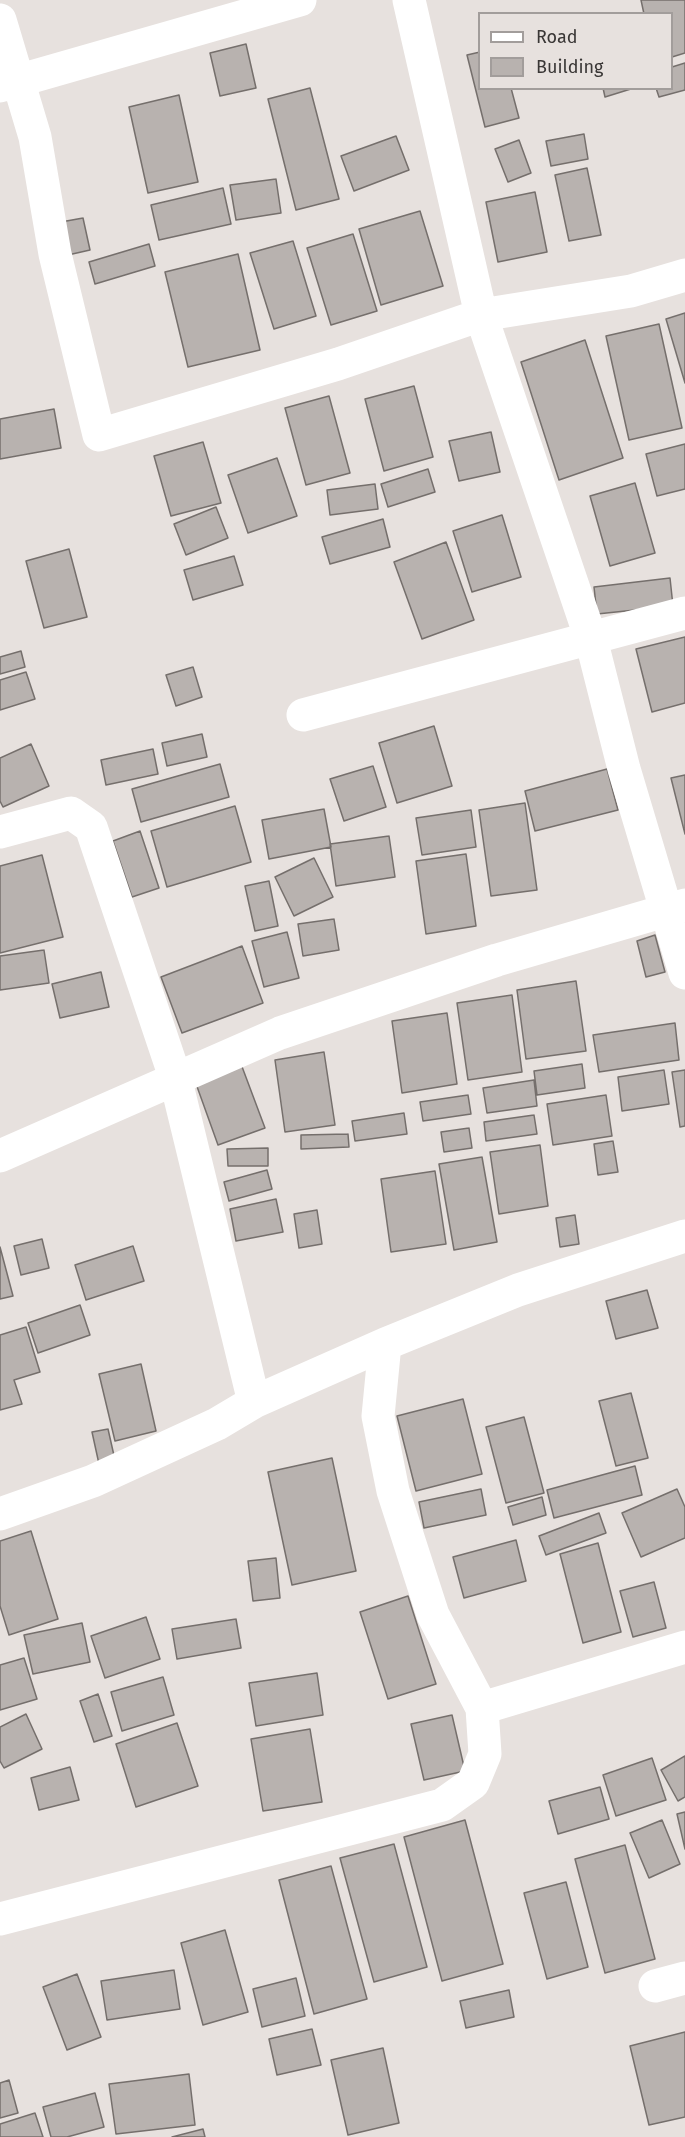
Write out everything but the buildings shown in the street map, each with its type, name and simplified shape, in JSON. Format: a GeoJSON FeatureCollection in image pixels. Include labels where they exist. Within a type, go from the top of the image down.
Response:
{"type":"FeatureCollection","features":[{"type":"Feature","properties":{"kind":"street"},"geometry":{"type":"LineString","coordinates":[[10,84],[300,0]]}},
{"type":"Feature","properties":{"kind":"street"},"geometry":{"type":"LineString","coordinates":[[409,0],[481,315],[591,639],[624,769],[675,908],[685,973]]}},
{"type":"Feature","properties":{"kind":"street"},"geometry":{"type":"LineString","coordinates":[[0,20],[10,84],[35,137],[55,254],[99,435],[338,364],[481,315],[631,291],[685,275]]}},
{"type":"Feature","properties":{"kind":"street"},"geometry":{"type":"LineString","coordinates":[[303,715],[685,613]]}},
{"type":"Feature","properties":{"kind":"street"},"geometry":{"type":"LineString","coordinates":[[0,832],[71,813],[92,826],[175,1077],[254,1402]]}},
{"type":"Feature","properties":{"kind":"street"},"geometry":{"type":"LineString","coordinates":[[0,1156],[175,1077],[291,1029],[497,960],[675,908]]}},
{"type":"Feature","properties":{"kind":"street"},"geometry":{"type":"LineString","coordinates":[[0,1514],[93,1480],[217,1424],[254,1402],[385,1344],[518,1290],[685,1236]]}},
{"type":"Feature","properties":{"kind":"street"},"geometry":{"type":"LineString","coordinates":[[0,1919],[70,1899],[442,1805],[473,1783],[485,1754],[482,1708],[433,1615],[393,1491],[378,1416],[385,1344]]}},
{"type":"Feature","properties":{"kind":"street"},"geometry":{"type":"LineString","coordinates":[[482,1708],[685,1647]]}}]}
